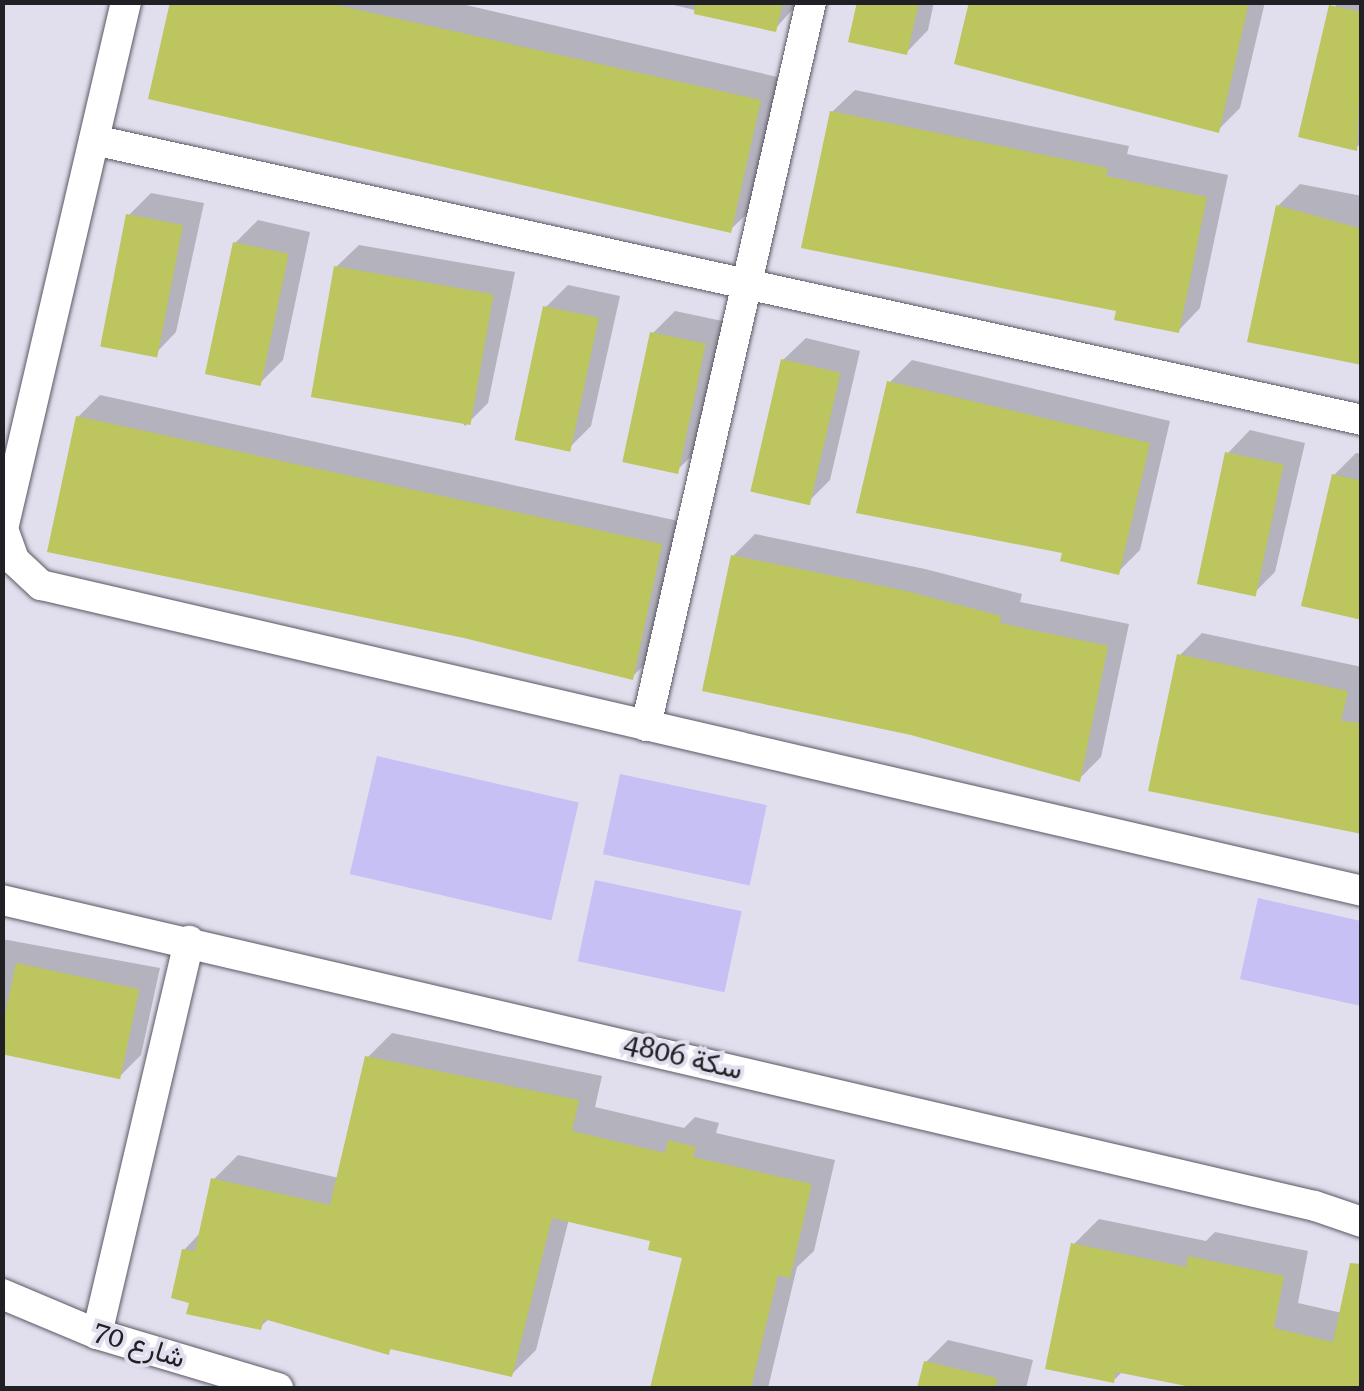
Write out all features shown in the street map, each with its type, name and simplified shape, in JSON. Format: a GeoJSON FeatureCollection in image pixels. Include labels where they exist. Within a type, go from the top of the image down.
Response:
{"type":"FeatureCollection","features":[{"type":"Feature","properties":{"kind":"street"},"geometry":{"type":"LineString","coordinates":[[126,2],[4,529],[14,560],[41,585],[1362,891]]}},
{"type":"Feature","properties":{"kind":"street"},"geometry":{"type":"LineString","coordinates":[[646,726],[811,2]]}},
{"type":"Feature","properties":{"kind":"street"},"geometry":{"type":"LineString","coordinates":[[94,140],[1362,420]]}},
{"type":"Feature","properties":{"kind":"street","name":"سكة 4806"},"geometry":{"type":"LineString","coordinates":[[2,900],[189,941],[1362,1222]]}},
{"type":"Feature","properties":{"kind":"street"},"geometry":{"type":"LineString","coordinates":[[97,1334],[189,941]]}},
{"type":"Feature","properties":{"kind":"street","name":"شارع 70"},"geometry":{"type":"LineString","coordinates":[[2,1294],[97,1334],[278,1388]]}},
{"type":"Feature","properties":{"kind":"shaded area"},"geometry":{"type":"Polygon","coordinates":[[[377,756],[579,803],[551,920],[350,874],[377,756]]]}},
{"type":"Feature","properties":{"kind":"shaded area"},"geometry":{"type":"Polygon","coordinates":[[[620,774],[767,805],[750,885],[603,854],[620,774]]]}},
{"type":"Feature","properties":{"kind":"shaded area"},"geometry":{"type":"Polygon","coordinates":[[[595,880],[742,911],[724,992],[578,961],[595,880]]]}},
{"type":"Feature","properties":{"kind":"shaded area"},"geometry":{"type":"Polygon","coordinates":[[[1258,898],[1361,921],[1361,1006],[1240,979],[1258,898]]]}},
{"type":"Feature","properties":{"kind":"building"},"geometry":{"type":"Polygon","coordinates":[[[170,2],[323,2],[761,100],[731,233],[148,99],[170,2]]]}},
{"type":"Feature","properties":{"kind":"building"},"geometry":{"type":"Polygon","coordinates":[[[695,2],[783,2],[776,32],[694,14],[695,2]]]}},
{"type":"Feature","properties":{"kind":"building"},"geometry":{"type":"Polygon","coordinates":[[[857,2],[919,2],[907,55],[848,42],[857,2]]]}},
{"type":"Feature","properties":{"kind":"building"},"geometry":{"type":"Polygon","coordinates":[[[969,2],[1249,2],[1219,133],[954,64],[969,2]]]}},
{"type":"Feature","properties":{"kind":"building"},"geometry":{"type":"Polygon","coordinates":[[[1329,5],[1362,12],[1357,151],[1298,137],[1329,5]]]}},
{"type":"Feature","properties":{"kind":"building"},"geometry":{"type":"Polygon","coordinates":[[[830,111],[1108,168],[1106,176],[1207,197],[1179,333],[1114,320],[1116,311],[801,248],[830,111]]]}},
{"type":"Feature","properties":{"kind":"building"},"geometry":{"type":"Polygon","coordinates":[[[1276,205],[1362,229],[1362,365],[1247,342],[1276,205]]]}},
{"type":"Feature","properties":{"kind":"building"},"geometry":{"type":"Polygon","coordinates":[[[126,214],[183,225],[157,358],[100,347],[126,214]]]}},
{"type":"Feature","properties":{"kind":"building"},"geometry":{"type":"Polygon","coordinates":[[[233,242],[289,254],[261,386],[205,374],[233,242]]]}},
{"type":"Feature","properties":{"kind":"building"},"geometry":{"type":"Polygon","coordinates":[[[334,266],[494,294],[470,425],[311,397],[334,266]]]}},
{"type":"Feature","properties":{"kind":"building"},"geometry":{"type":"Polygon","coordinates":[[[543,306],[599,318],[570,452],[515,440],[543,306]]]}},
{"type":"Feature","properties":{"kind":"building"},"geometry":{"type":"Polygon","coordinates":[[[650,332],[706,344],[678,474],[622,462],[650,332]]]}},
{"type":"Feature","properties":{"kind":"building"},"geometry":{"type":"Polygon","coordinates":[[[781,359],[840,373],[810,505],[750,492],[781,359]]]}},
{"type":"Feature","properties":{"kind":"building"},"geometry":{"type":"Polygon","coordinates":[[[887,381],[1150,443],[1119,575],[1060,561],[1062,553],[856,513],[887,381]]]}},
{"type":"Feature","properties":{"kind":"building"},"geometry":{"type":"Polygon","coordinates":[[[76,416],[662,544],[633,680],[464,638],[47,552],[76,416]]]}},
{"type":"Feature","properties":{"kind":"building"},"geometry":{"type":"Polygon","coordinates":[[[1225,452],[1284,464],[1256,597],[1197,584],[1225,452]]]}},
{"type":"Feature","properties":{"kind":"building"},"geometry":{"type":"Polygon","coordinates":[[[1332,474],[1362,481],[1362,620],[1301,606],[1332,474]]]}},
{"type":"Feature","properties":{"kind":"building"},"geometry":{"type":"Polygon","coordinates":[[[731,555],[902,590],[1001,616],[1000,623],[1108,646],[1080,782],[911,735],[702,691],[731,555]]]}},
{"type":"Feature","properties":{"kind":"building"},"geometry":{"type":"Polygon","coordinates":[[[1177,654],[1348,691],[1341,721],[1362,723],[1362,834],[1148,791],[1177,654]]]}},
{"type":"Feature","properties":{"kind":"building"},"geometry":{"type":"Polygon","coordinates":[[[16,963],[139,989],[120,1079],[2,1054],[2,1029],[16,963]]]}},
{"type":"Feature","properties":{"kind":"building"},"geometry":{"type":"Polygon","coordinates":[[[365,1056],[579,1100],[572,1131],[665,1153],[668,1140],[696,1147],[693,1157],[812,1184],[790,1278],[778,1275],[751,1388],[650,1388],[682,1258],[648,1250],[650,1241],[552,1218],[512,1377],[390,1349],[389,1355],[264,1319],[261,1330],[186,1314],[189,1303],[171,1298],[182,1249],[195,1251],[211,1178],[330,1205],[365,1056]]]}},
{"type":"Feature","properties":{"kind":"building"},"geometry":{"type":"Polygon","coordinates":[[[1071,1243],[1186,1267],[1188,1256],[1284,1276],[1274,1328],[1333,1342],[1350,1263],[1362,1264],[1362,1388],[1196,1388],[1116,1372],[1114,1383],[1045,1369],[1071,1243]]]}},
{"type":"Feature","properties":{"kind":"building"},"geometry":{"type":"Polygon","coordinates":[[[924,1361],[997,1378],[995,1388],[917,1388],[924,1361]]]}}]}
